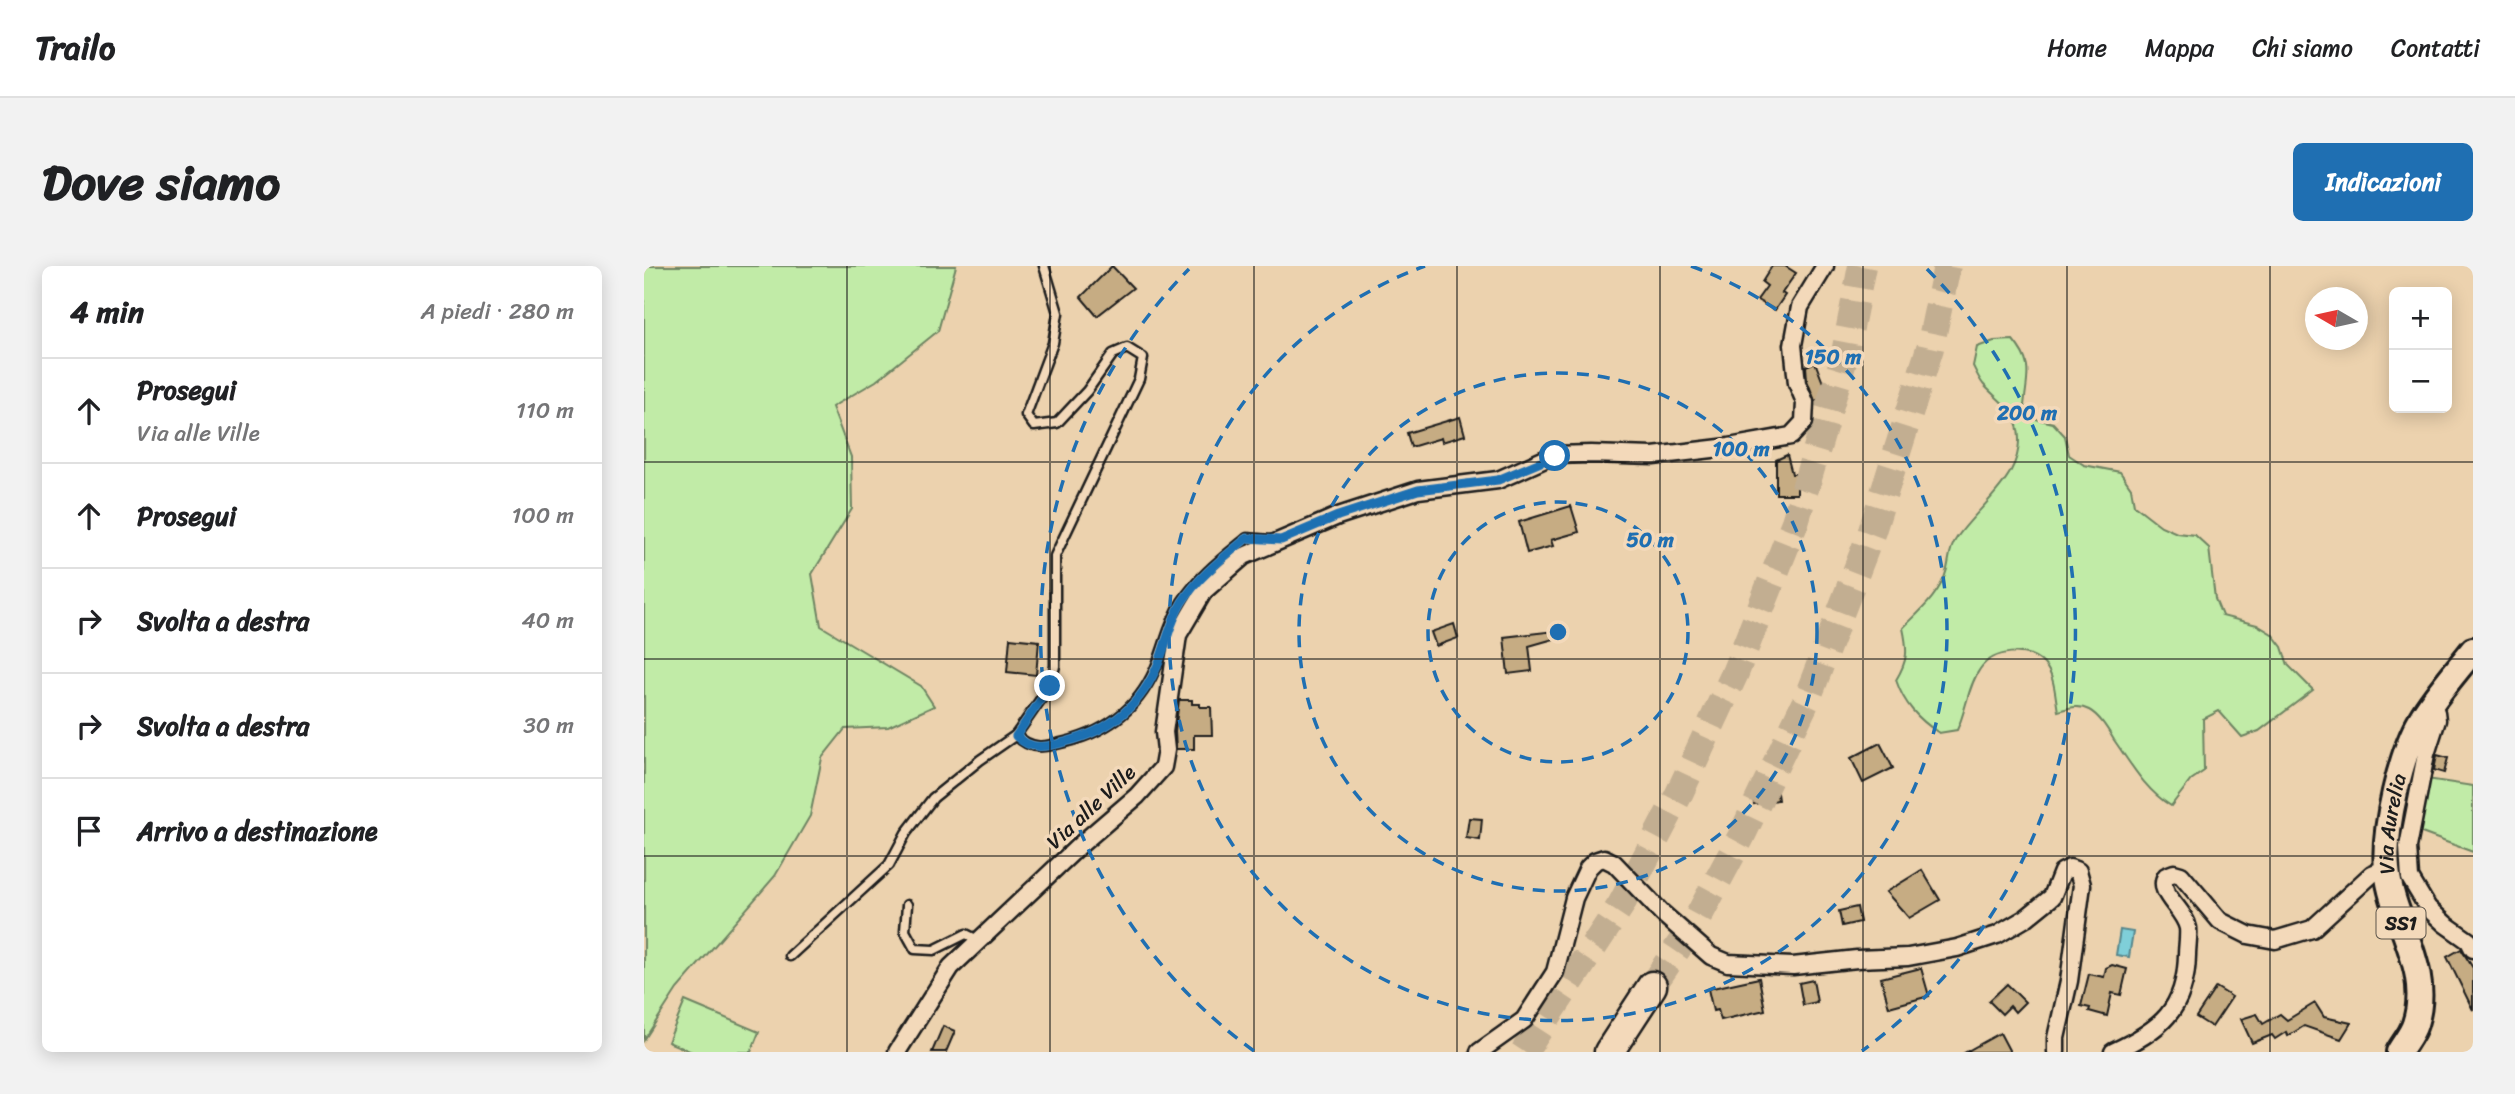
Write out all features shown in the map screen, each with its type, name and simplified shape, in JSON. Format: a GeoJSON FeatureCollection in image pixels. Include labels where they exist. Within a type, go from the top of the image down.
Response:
{"type":"FeatureCollection","features":[{"type":"Feature","properties":{"kind":"highway"},"geometry":{"type":"LineString","coordinates":[[1609,1052],[1652,986]]}},
{"type":"Feature","properties":{"kind":"main road","name":"Via Aurelia"},"geometry":{"type":"LineString","coordinates":[[2399,1052],[2415,1025],[2420,997],[2417,965],[2390,889],[2387,868],[2388,835],[2396,788],[2410,744],[2430,706],[2473,650]]}},
{"type":"Feature","properties":{"kind":"street","name":"Via alle Ville"},"geometry":{"type":"LineString","coordinates":[[897,1052],[951,968],[1080,845],[1137,796],[1163,767],[1166,750],[1164,732],[1178,635],[1204,591],[1244,556],[1338,516],[1418,490],[1498,480],[1555,456],[1591,453],[1653,456],[1791,436],[1804,422],[1805,402],[1797,383],[1793,345],[1800,307],[1825,266]]}},
{"type":"Feature","properties":{"kind":"street"},"geometry":{"type":"LineString","coordinates":[[2430,706],[2436,712],[2437,720],[2426,754],[2408,847],[2410,878],[2428,908],[2469,942],[2473,949]]}},
{"type":"Feature","properties":{"kind":"street"},"geometry":{"type":"LineString","coordinates":[[1479,1052],[1524,1020],[1555,972],[1574,898],[1588,868],[1595,861],[1604,858],[1614,863],[1662,913],[1712,956],[1728,963],[1793,966],[1908,957],[1957,948],[1997,935],[2026,918],[2052,897],[2062,872],[2070,868],[2078,871],[2082,886],[2069,981],[2056,1038],[2056,1052]]}},
{"type":"Feature","properties":{"kind":"street"},"geometry":{"type":"LineString","coordinates":[[2113,1052],[2164,1021],[2179,1002],[2187,973],[2188,927],[2180,909],[2164,890],[2166,876],[2174,873],[2182,875],[2220,921],[2248,935],[2275,940],[2312,929],[2372,874],[2387,868]]}},
{"type":"Feature","properties":{"kind":"lane"},"geometry":{"type":"LineString","coordinates":[[790,956],[889,865],[906,833],[933,798],[979,760],[1016,736],[1050,686],[1055,666],[1055,556],[1139,379],[1143,358],[1127,348],[1113,354],[1087,391],[1057,424],[1034,426],[1026,415],[1054,343],[1058,313],[1044,266]]}},
{"type":"Feature","properties":{"kind":"lane"},"geometry":{"type":"LineString","coordinates":[[1016,736],[1025,745],[1043,748],[1079,738],[1122,716],[1140,697],[1146,686],[1183,600],[1209,570],[1247,538],[1281,540]]}},
{"type":"Feature","properties":{"kind":"lane"},"geometry":{"type":"LineString","coordinates":[[907,905],[905,931],[915,949],[934,950],[966,933],[980,941]]}},
{"type":"Feature","properties":{"kind":"green space"},"geometry":{"type":"Polygon","coordinates":[[[644,266],[956,266],[938,331],[876,381],[832,407],[851,457],[852,509],[812,574],[821,626],[921,686],[934,706],[888,727],[845,729],[822,758],[810,816],[775,876],[677,989],[644,1040],[644,266]]]}},
{"type":"Feature","properties":{"kind":"green space"},"geometry":{"type":"Polygon","coordinates":[[[2013,340],[2024,356],[2028,371],[2024,406],[2036,419],[2053,423],[2065,436],[2069,455],[2084,465],[2120,472],[2131,488],[2134,505],[2161,526],[2177,533],[2195,535],[2209,548],[2215,599],[2222,616],[2257,625],[2272,634],[2282,647],[2288,665],[2313,690],[2259,731],[2242,737],[2219,711],[2203,719],[2204,771],[2191,780],[2171,806],[2146,784],[2093,713],[2077,707],[2058,711],[2050,674],[2037,658],[2010,653],[2001,654],[1986,663],[1973,683],[1957,730],[1939,733],[1913,710],[1896,680],[1906,655],[1903,628],[1935,594],[1944,578],[1954,543],[2000,487],[2016,459],[2019,443],[2015,419],[1983,384],[1973,366],[1977,347],[1994,341],[2013,340]]]}},
{"type":"Feature","properties":{"kind":"green space"},"geometry":{"type":"Polygon","coordinates":[[[2427,779],[2473,786],[2473,852],[2419,832],[2427,779]]]}},
{"type":"Feature","properties":{"kind":"green space"},"geometry":{"type":"Polygon","coordinates":[[[685,1001],[759,1032],[751,1052],[692,1052],[668,1042],[685,1001]]]}},
{"type":"Feature","properties":{"kind":"water"},"geometry":{"type":"Polygon","coordinates":[[[2120,930],[2133,932],[2129,957],[2116,955],[2120,930]]]}},
{"type":"Feature","properties":{"kind":"building"},"geometry":{"type":"Polygon","coordinates":[[[1112,266],[1133,288],[1097,316],[1081,297],[1112,266]]]}},
{"type":"Feature","properties":{"kind":"building"},"geometry":{"type":"Polygon","coordinates":[[[1772,266],[1785,266],[1796,273],[1782,293],[1785,295],[1775,310],[1757,300],[1767,286],[1762,282],[1772,266]]]}},
{"type":"Feature","properties":{"kind":"building"},"geometry":{"type":"Polygon","coordinates":[[[1815,362],[1828,396],[1815,401],[1807,380],[1806,366],[1815,362]]]}},
{"type":"Feature","properties":{"kind":"building"},"geometry":{"type":"Polygon","coordinates":[[[1460,417],[1465,435],[1442,442],[1441,438],[1411,447],[1407,433],[1460,417]]]}},
{"type":"Feature","properties":{"kind":"building"},"geometry":{"type":"Polygon","coordinates":[[[1787,455],[1792,474],[1797,474],[1797,494],[1776,494],[1776,460],[1787,455]]]}},
{"type":"Feature","properties":{"kind":"building"},"geometry":{"type":"Polygon","coordinates":[[[1571,506],[1579,532],[1551,540],[1553,546],[1527,553],[1519,522],[1571,506]]]}},
{"type":"Feature","properties":{"kind":"building"},"geometry":{"type":"Polygon","coordinates":[[[1454,624],[1458,638],[1436,646],[1431,632],[1454,624]]]}},
{"type":"Feature","properties":{"kind":"building"},"geometry":{"type":"Polygon","coordinates":[[[1555,631],[1557,638],[1529,646],[1532,671],[1508,674],[1504,637],[1555,631]]]}},
{"type":"Feature","properties":{"kind":"building"},"geometry":{"type":"Polygon","coordinates":[[[1010,638],[1039,641],[1036,675],[1007,672],[1010,638]]]}},
{"type":"Feature","properties":{"kind":"building"},"geometry":{"type":"Polygon","coordinates":[[[1179,700],[1192,700],[1192,704],[1200,704],[1200,707],[1211,707],[1212,735],[1194,735],[1194,749],[1176,749],[1179,700]]]}},
{"type":"Feature","properties":{"kind":"building"},"geometry":{"type":"Polygon","coordinates":[[[1880,743],[1893,768],[1863,783],[1851,758],[1880,743]]]}},
{"type":"Feature","properties":{"kind":"building"},"geometry":{"type":"Polygon","coordinates":[[[2437,755],[2448,758],[2444,773],[2434,770],[2437,755]]]}},
{"type":"Feature","properties":{"kind":"building"},"geometry":{"type":"Polygon","coordinates":[[[1776,787],[1778,800],[1754,804],[1752,791],[1776,787]]]}},
{"type":"Feature","properties":{"kind":"building"},"geometry":{"type":"Polygon","coordinates":[[[1469,818],[1482,819],[1480,840],[1466,838],[1469,818]]]}},
{"type":"Feature","properties":{"kind":"building"},"geometry":{"type":"Polygon","coordinates":[[[1922,870],[1940,900],[1909,918],[1886,892],[1922,870]]]}},
{"type":"Feature","properties":{"kind":"building"},"geometry":{"type":"Polygon","coordinates":[[[1857,907],[1860,922],[1842,926],[1839,911],[1857,907]]]}},
{"type":"Feature","properties":{"kind":"building"},"geometry":{"type":"Polygon","coordinates":[[[2461,949],[2473,968],[2473,1010],[2447,957],[2461,949]]]}},
{"type":"Feature","properties":{"kind":"building"},"geometry":{"type":"Polygon","coordinates":[[[2112,965],[2127,969],[2121,995],[2112,993],[2107,1016],[2089,1011],[2090,1008],[2081,1006],[2089,974],[2104,977],[2106,968],[2112,965]]]}},
{"type":"Feature","properties":{"kind":"building"},"geometry":{"type":"Polygon","coordinates":[[[1921,968],[1929,996],[1889,1007],[1881,978],[1921,968]]]}},
{"type":"Feature","properties":{"kind":"building"},"geometry":{"type":"Polygon","coordinates":[[[1759,978],[1765,1010],[1721,1020],[1718,1010],[1713,1011],[1708,989],[1759,978]]]}},
{"type":"Feature","properties":{"kind":"building"},"geometry":{"type":"Polygon","coordinates":[[[1813,980],[1817,1002],[1803,1005],[1799,983],[1813,980]]]}},
{"type":"Feature","properties":{"kind":"building"},"geometry":{"type":"Polygon","coordinates":[[[2007,984],[2025,1002],[2015,1012],[2010,1006],[2002,1014],[1989,1001],[2007,984]]]}},
{"type":"Feature","properties":{"kind":"building"},"geometry":{"type":"Polygon","coordinates":[[[2216,987],[2232,997],[2212,1027],[2196,1017],[2216,987]]]}},
{"type":"Feature","properties":{"kind":"building"},"geometry":{"type":"Polygon","coordinates":[[[2315,1003],[2324,1017],[2351,1023],[2341,1039],[2304,1026],[2288,1036],[2286,1032],[2275,1039],[2272,1035],[2252,1043],[2241,1019],[2257,1014],[2263,1024],[2280,1014],[2287,1020],[2315,1003]]]}},
{"type":"Feature","properties":{"kind":"building"},"geometry":{"type":"Polygon","coordinates":[[[943,1026],[955,1031],[946,1052],[932,1052],[943,1026]]]}},
{"type":"Feature","properties":{"kind":"building"},"geometry":{"type":"Polygon","coordinates":[[[2000,1033],[2010,1052],[1966,1052],[2000,1033]]]}},
{"type":"Feature","properties":{"kind":"tunnel"},"geometry":{"type":"LineString","coordinates":[[1524,1052],[1621,905],[1678,796],[1735,673],[1795,522],[1844,358],[1862,266]]}},
{"type":"Feature","properties":{"kind":"tunnel"},"geometry":{"type":"LineString","coordinates":[[1652,986],[1696,921],[1741,837],[1807,699],[1872,531],[1930,348],[1947,266]]}},
{"type":"Feature","properties":{"kind":"route"},"geometry":{"type":"LineString","coordinates":[[1050,686],[1016,736],[1025,745],[1043,748],[1079,738],[1122,716],[1140,697],[1158,663],[1170,625],[1183,600],[1209,570],[1247,538],[1281,540],[1338,516],[1418,490],[1498,480],[1555,456]]}}]}
